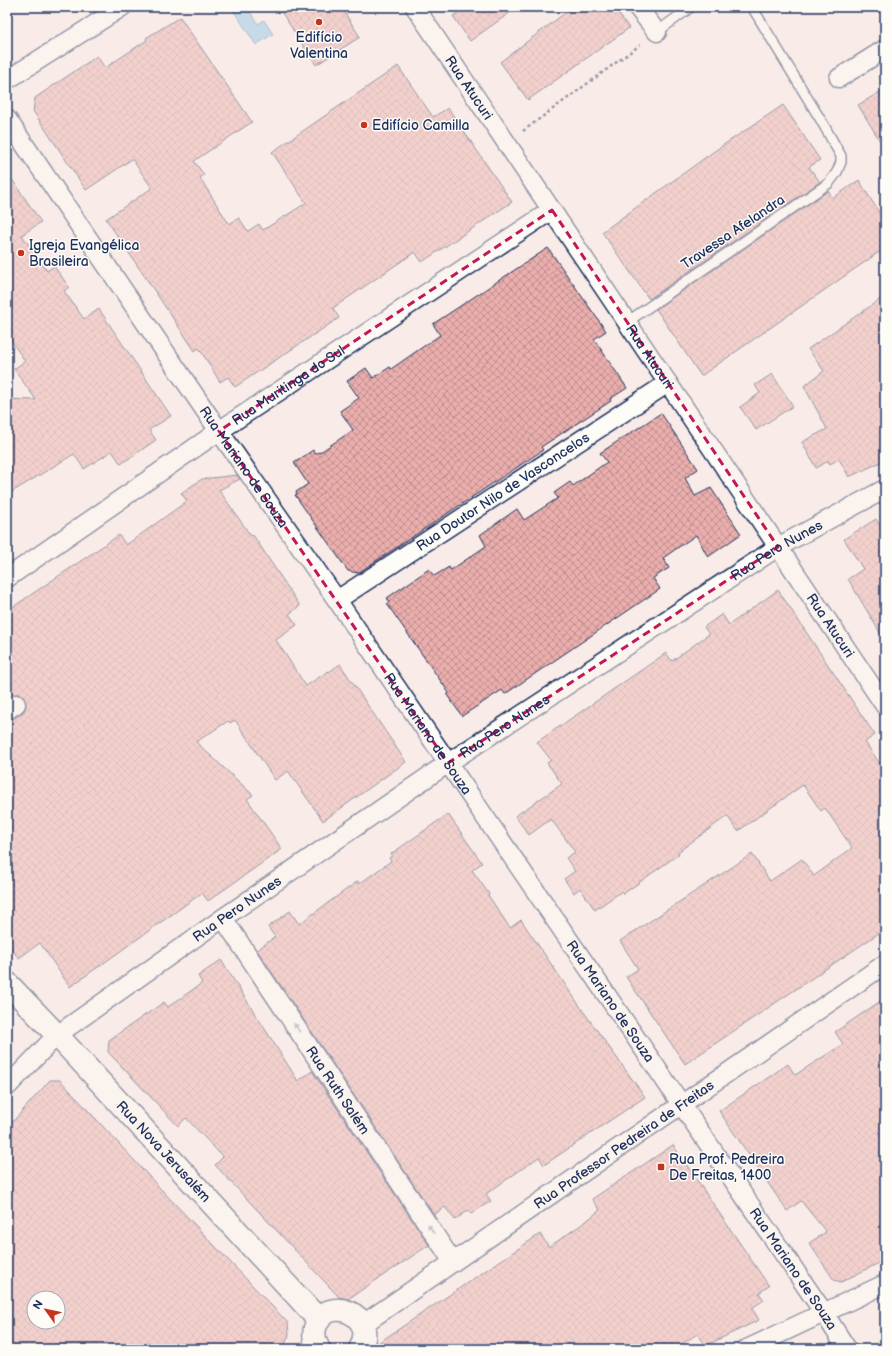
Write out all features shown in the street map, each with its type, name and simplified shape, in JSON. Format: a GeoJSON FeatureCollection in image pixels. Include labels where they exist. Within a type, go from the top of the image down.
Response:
{"type":"FeatureCollection","features":[{"type":"Feature","properties":{"kind":"street"},"geometry":{"type":"LineString","coordinates":[[7,80],[122,7]]}},
{"type":"Feature","properties":{"kind":"street","name":"Rua Atucuri"},"geometry":{"type":"LineString","coordinates":[[415,7],[885,706]]}},
{"type":"Feature","properties":{"kind":"street"},"geometry":{"type":"LineString","coordinates":[[637,7],[657,32]]}},
{"type":"Feature","properties":{"kind":"street"},"geometry":{"type":"LineString","coordinates":[[839,78],[885,49]]}},
{"type":"Feature","properties":{"kind":"street","name":"Rua Mariano de Souza"},"geometry":{"type":"LineString","coordinates":[[7,119],[219,431],[338,600],[680,1104],[824,1313],[847,1349]]}},
{"type":"Feature","properties":{"kind":"street","name":"Rua Muritinga do Sul"},"geometry":{"type":"LineString","coordinates":[[7,578],[219,431],[552,210]]}},
{"type":"Feature","properties":{"kind":"street","name":"Rua Doutor Nilo de Vasconcelos"},"geometry":{"type":"LineString","coordinates":[[338,600],[668,383]]}},
{"type":"Feature","properties":{"kind":"street","name":"Rua Pero Nunes"},"geometry":{"type":"LineString","coordinates":[[7,1087],[57,1035],[222,918],[448,763],[778,547],[885,489]]}},
{"type":"Feature","properties":{"kind":"street","name":"Rua Ruth Salém"},"geometry":{"type":"LineString","coordinates":[[222,918],[453,1262]]}},
{"type":"Feature","properties":{"kind":"street","name":"Rua Professor Pedreira de Freitas"},"geometry":{"type":"LineString","coordinates":[[362,1324],[885,964]]}},
{"type":"Feature","properties":{"kind":"street","name":"Rua Nova Jerusalém"},"geometry":{"type":"LineString","coordinates":[[7,984],[57,1035],[319,1320]]}},
{"type":"Feature","properties":{"kind":"street"},"geometry":{"type":"LineString","coordinates":[[746,1349],[885,1284]]}},
{"type":"Feature","properties":{"kind":"street"},"geometry":{"type":"LineString","coordinates":[[319,1349],[316,1345],[314,1332],[319,1320],[323,1315],[336,1310],[342,1310],[354,1314],[362,1324],[364,1337],[360,1349]]}},
{"type":"Feature","properties":{"kind":"lane"},"geometry":{"type":"LineString","coordinates":[[657,32],[691,7]]}},
{"type":"Feature","properties":{"kind":"lane","name":"Travessa Afelandra"},"geometry":{"type":"LineString","coordinates":[[627,322],[829,183],[837,172],[841,162],[841,156],[822,122],[752,7]]}},
{"type":"Feature","properties":{"kind":"path"},"geometry":{"type":"LineString","coordinates":[[507,143],[657,32]]}},
{"type":"Feature","properties":{"kind":"highlighted area"},"geometry":{"type":"Polygon","coordinates":[[[552,210],[778,547],[448,763],[219,431],[552,210]]]}},
{"type":"Feature","properties":{"kind":"water"},"geometry":{"type":"Polygon","coordinates":[[[231,7],[247,7],[258,24],[264,20],[273,34],[256,45],[231,7]]]}},
{"type":"Feature","properties":{"kind":"building","name":"Edifício Valentina"},"geometry":{"type":"Polygon","coordinates":[[[278,7],[341,7],[360,37],[316,65],[278,7]]]}},
{"type":"Feature","properties":{"kind":"building"},"geometry":{"type":"Polygon","coordinates":[[[465,7],[518,7],[470,41],[453,16],[465,7]]]}},
{"type":"Feature","properties":{"kind":"building"},"geometry":{"type":"Polygon","coordinates":[[[573,7],[614,7],[629,28],[528,100],[500,62],[573,7]]]}},
{"type":"Feature","properties":{"kind":"building"},"geometry":{"type":"Polygon","coordinates":[[[180,17],[252,122],[194,161],[204,175],[200,178],[229,224],[239,218],[248,231],[259,224],[263,230],[306,203],[272,152],[398,66],[433,117],[448,108],[512,202],[422,262],[415,252],[333,308],[339,318],[235,387],[228,377],[220,382],[199,348],[195,351],[106,219],[152,188],[132,159],[86,190],[33,111],[35,98],[97,56],[105,68],[147,40],[146,38],[180,17]]]}},
{"type":"Feature","properties":{"kind":"building"},"geometry":{"type":"Polygon","coordinates":[[[885,89],[885,149],[858,105],[885,89]]]}},
{"type":"Feature","properties":{"kind":"building"},"geometry":{"type":"Polygon","coordinates":[[[783,105],[820,160],[809,167],[820,182],[649,299],[602,232],[713,152],[783,105]]]}},
{"type":"Feature","properties":{"kind":"building"},"geometry":{"type":"Polygon","coordinates":[[[7,172],[41,222],[22,235],[47,271],[54,266],[69,287],[64,291],[84,319],[99,309],[171,416],[149,430],[156,440],[121,464],[112,451],[84,469],[74,454],[7,495],[7,399],[36,400],[14,369],[25,361],[7,335],[7,172]]]}},
{"type":"Feature","properties":{"kind":"building"},"geometry":{"type":"Polygon","coordinates":[[[859,180],[885,222],[885,248],[701,376],[656,309],[828,191],[833,198],[859,180]]]}},
{"type":"Feature","properties":{"kind":"building"},"geometry":{"type":"Polygon","coordinates":[[[548,248],[606,331],[594,339],[627,388],[610,399],[611,401],[541,447],[543,450],[358,573],[348,571],[295,495],[297,494],[296,492],[308,484],[294,463],[313,450],[315,454],[318,452],[319,453],[353,430],[340,411],[359,398],[347,381],[366,368],[373,378],[390,367],[391,369],[440,335],[433,324],[548,248]]]}},
{"type":"Feature","properties":{"kind":"building"},"geometry":{"type":"Polygon","coordinates":[[[885,296],[885,460],[849,477],[839,459],[830,464],[828,461],[816,468],[802,442],[827,429],[804,386],[824,371],[808,349],[885,296]]]}},
{"type":"Feature","properties":{"kind":"building"},"geometry":{"type":"Polygon","coordinates":[[[772,374],[793,406],[756,430],[740,407],[760,393],[755,385],[772,374]]]}},
{"type":"Feature","properties":{"kind":"building"},"geometry":{"type":"Polygon","coordinates":[[[661,413],[698,469],[685,478],[695,496],[711,488],[741,534],[708,557],[696,535],[663,558],[669,568],[653,578],[660,589],[505,694],[502,690],[462,716],[447,695],[449,693],[387,604],[389,602],[387,598],[429,569],[434,576],[449,567],[451,570],[486,546],[480,535],[517,509],[524,520],[558,498],[554,493],[570,482],[573,486],[607,462],[600,453],[661,413]]]}},
{"type":"Feature","properties":{"kind":"building"},"geometry":{"type":"Polygon","coordinates":[[[237,475],[240,479],[219,490],[251,536],[253,535],[300,606],[289,614],[297,625],[276,640],[306,686],[340,664],[406,762],[323,821],[288,771],[275,780],[235,720],[230,723],[228,721],[196,742],[253,795],[247,799],[282,849],[208,901],[202,893],[70,987],[40,943],[19,958],[7,945],[7,720],[13,719],[22,713],[26,704],[24,698],[20,694],[7,697],[7,611],[119,535],[126,545],[187,501],[181,493],[202,479],[237,475]]]}},
{"type":"Feature","properties":{"kind":"building"},"geometry":{"type":"Polygon","coordinates":[[[876,519],[885,533],[885,641],[848,579],[863,569],[844,539],[876,519]]]}},
{"type":"Feature","properties":{"kind":"building"},"geometry":{"type":"Polygon","coordinates":[[[778,590],[875,735],[865,742],[885,771],[885,929],[685,1064],[626,977],[638,969],[620,941],[752,854],[770,881],[802,859],[814,876],[852,848],[825,808],[821,811],[803,785],[738,831],[727,816],[678,852],[679,854],[623,894],[622,891],[595,910],[580,888],[574,893],[564,879],[575,871],[566,858],[575,852],[551,819],[529,835],[515,816],[562,784],[547,763],[551,760],[537,742],[666,653],[672,661],[709,634],[704,627],[722,614],[729,625],[778,590]]]}},
{"type":"Feature","properties":{"kind":"building"},"geometry":{"type":"Polygon","coordinates":[[[448,814],[482,863],[472,870],[510,928],[521,920],[586,1015],[645,1097],[544,1165],[539,1157],[486,1194],[491,1201],[471,1214],[468,1210],[455,1220],[445,1207],[434,1215],[257,950],[275,937],[268,927],[290,911],[299,924],[358,881],[359,884],[391,861],[389,858],[392,856],[391,854],[448,814]]]}},
{"type":"Feature","properties":{"kind":"building"},"geometry":{"type":"Polygon","coordinates":[[[221,960],[298,1081],[312,1071],[429,1245],[348,1299],[339,1297],[215,1165],[223,1157],[186,1118],[178,1126],[108,1052],[109,1040],[164,1002],[168,1007],[202,983],[198,976],[221,960]]]}},
{"type":"Feature","properties":{"kind":"building"},"geometry":{"type":"Polygon","coordinates":[[[885,998],[885,1260],[841,1282],[834,1280],[809,1243],[826,1232],[801,1201],[787,1211],[719,1111],[788,1064],[795,1075],[843,1044],[835,1032],[885,998]]]}},
{"type":"Feature","properties":{"kind":"building"},"geometry":{"type":"Polygon","coordinates":[[[50,1080],[60,1080],[288,1323],[289,1335],[283,1349],[7,1349],[7,1128],[50,1080]]]}},
{"type":"Feature","properties":{"kind":"building"},"geometry":{"type":"Polygon","coordinates":[[[673,1145],[769,1286],[759,1293],[764,1300],[752,1308],[759,1320],[705,1346],[697,1334],[675,1349],[373,1349],[375,1345],[540,1234],[549,1247],[600,1210],[592,1199],[673,1145]]]}},
{"type":"Feature","properties":{"kind":"place","name":"Edifício Valentina"},"geometry":{"type":"Point","coordinates":[319,22]}},
{"type":"Feature","properties":{"kind":"place","name":"Edifício Camilla"},"geometry":{"type":"Point","coordinates":[364,125]}},
{"type":"Feature","properties":{"kind":"place","name":"Igreja Evangélica Brasileira"},"geometry":{"type":"Point","coordinates":[21,253]}},
{"type":"Feature","properties":{"kind":"place","name":"Rua Prof. Pedreira De Freitas, 1400"},"geometry":{"type":"Point","coordinates":[661,1167]}}]}
